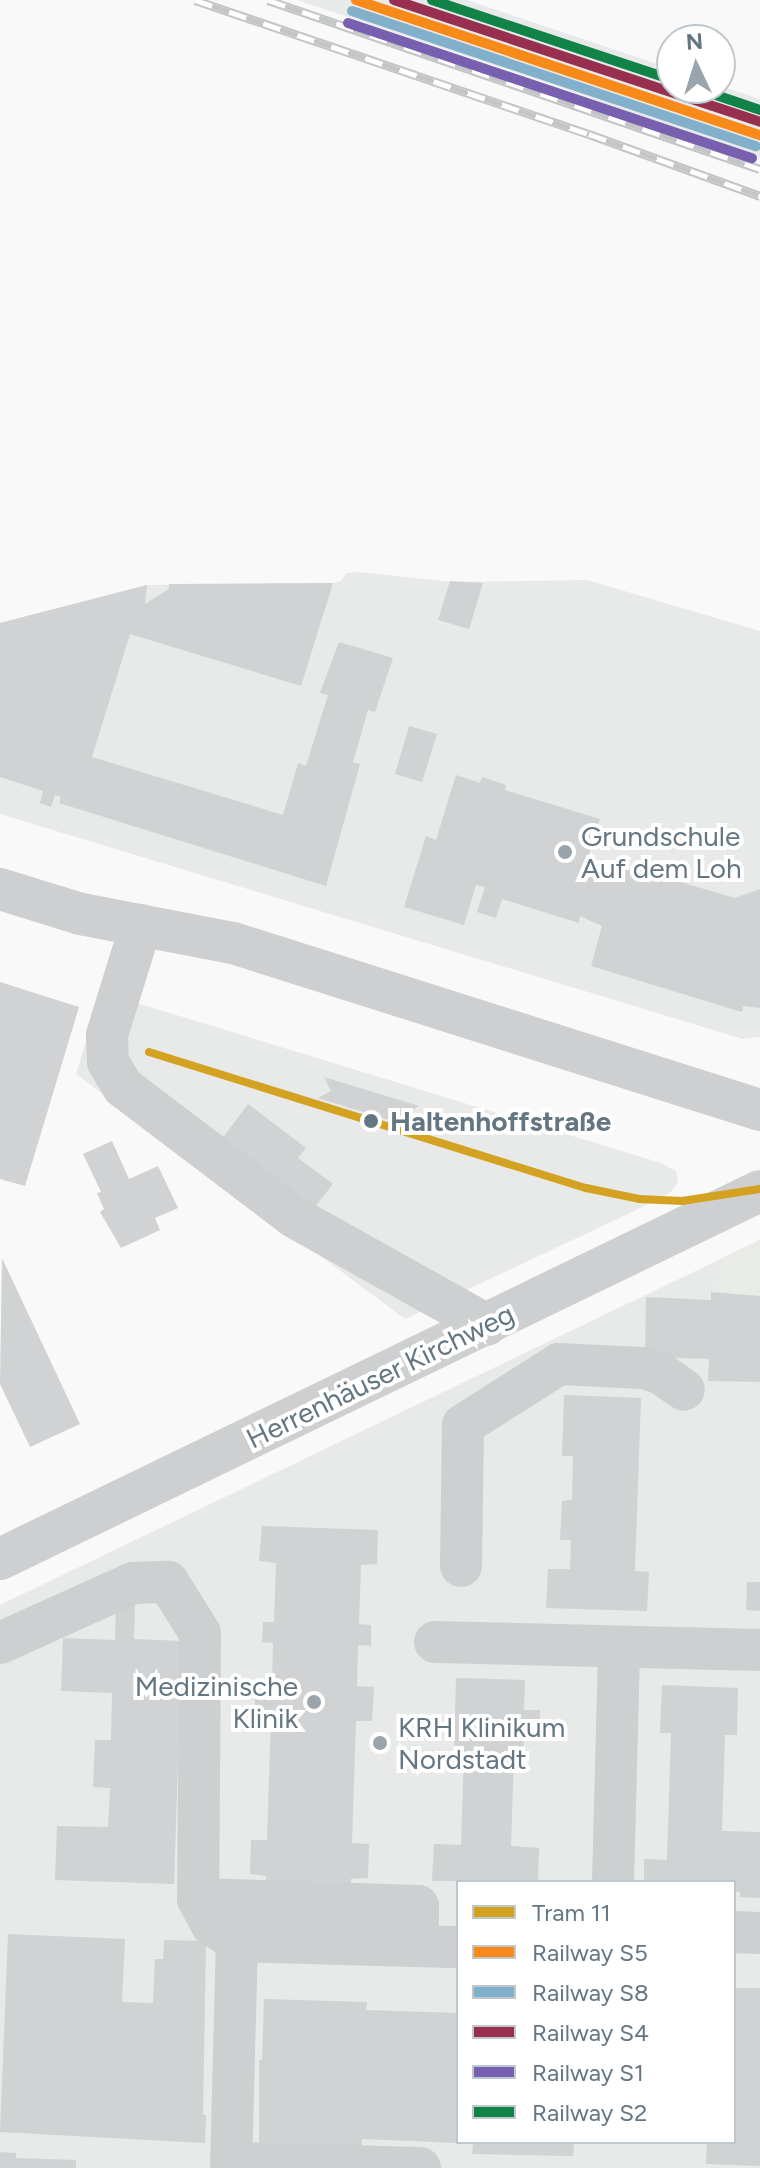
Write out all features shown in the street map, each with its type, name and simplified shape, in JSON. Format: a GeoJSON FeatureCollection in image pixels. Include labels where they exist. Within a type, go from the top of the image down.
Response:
{"type":"FeatureCollection","features":[{"type":"Feature","properties":{"kind":"street"},"geometry":{"type":"LineString","coordinates":[[0,889],[81,914],[233,943],[760,1110]]}},
{"type":"Feature","properties":{"kind":"street"},"geometry":{"type":"LineString","coordinates":[[141,925],[107,1035],[108,1062],[123,1087],[294,1217],[487,1325]]}},
{"type":"Feature","properties":{"kind":"street","name":"Herrenhäuser Kirchweg"},"geometry":{"type":"LineString","coordinates":[[0,1559],[760,1191]]}},
{"type":"Feature","properties":{"kind":"street"},"geometry":{"type":"LineString","coordinates":[[461,1566],[463,1425],[559,1364],[643,1368],[660,1373],[684,1390]]}},
{"type":"Feature","properties":{"kind":"street"},"geometry":{"type":"LineString","coordinates":[[0,1643],[133,1583],[168,1582],[200,1633],[198,1899],[212,1925],[237,1941],[438,1946],[418,1906],[198,1899]]}},
{"type":"Feature","properties":{"kind":"street"},"geometry":{"type":"LineString","coordinates":[[435,1642],[760,1650]]}},
{"type":"Feature","properties":{"kind":"street"},"geometry":{"type":"LineString","coordinates":[[613,1880],[619,1647]]}},
{"type":"Feature","properties":{"kind":"street"},"geometry":{"type":"LineString","coordinates":[[736,1932],[760,1933]]}},
{"type":"Feature","properties":{"kind":"street"},"geometry":{"type":"LineString","coordinates":[[237,1941],[232,2166],[420,2168]]}},
{"type":"Feature","properties":{"kind":"shaded area"},"geometry":{"type":"Polygon","coordinates":[[[297,0],[467,0],[656,64],[656,104],[736,104],[736,91],[760,99],[760,158],[297,0]]]}},
{"type":"Feature","properties":{"kind":"shaded area"},"geometry":{"type":"Polygon","coordinates":[[[346,573],[453,582],[587,580],[760,631],[760,1037],[743,1039],[0,814],[0,623],[147,585],[333,583],[341,581],[346,573]]]}},
{"type":"Feature","properties":{"kind":"shaded area"},"geometry":{"type":"Polygon","coordinates":[[[101,992],[661,1163],[676,1171],[678,1182],[671,1192],[632,1212],[405,1319],[76,1074],[101,992]]]}},
{"type":"Feature","properties":{"kind":"shaded area","name":"KRH Klinikum Nordstadt"},"geometry":{"type":"Polygon","coordinates":[[[760,1240],[760,2168],[0,2168],[0,1605],[760,1240]]]}},
{"type":"Feature","properties":{"kind":"shaded area"},"geometry":{"type":"Polygon","coordinates":[[[760,1240],[760,1296],[711,1292],[722,1258],[760,1240]]]}},
{"type":"Feature","properties":{"kind":"building"},"geometry":{"type":"Polygon","coordinates":[[[450,581],[483,583],[469,629],[438,620],[450,581]]]}},
{"type":"Feature","properties":{"kind":"building"},"geometry":{"type":"Polygon","coordinates":[[[333,583],[301,686],[130,634],[92,757],[283,815],[298,763],[306,766],[328,695],[320,693],[339,642],[393,658],[375,712],[368,710],[353,762],[360,764],[326,886],[59,803],[61,797],[55,795],[51,807],[40,803],[43,791],[0,777],[0,623],[147,585],[145,604],[169,589],[169,584],[333,583]]]}},
{"type":"Feature","properties":{"kind":"building"},"geometry":{"type":"Polygon","coordinates":[[[409,726],[437,734],[422,782],[395,774],[409,726]]]}},
{"type":"Feature","properties":{"kind":"building"},"geometry":{"type":"Polygon","coordinates":[[[456,775],[480,783],[482,777],[506,785],[505,790],[600,819],[585,869],[597,872],[601,859],[735,898],[760,889],[760,1008],[743,1006],[742,1012],[591,966],[602,926],[580,916],[579,923],[502,899],[496,918],[477,912],[485,887],[476,885],[464,925],[404,907],[426,836],[436,840],[456,775]]]}},
{"type":"Feature","properties":{"kind":"building"},"geometry":{"type":"Polygon","coordinates":[[[0,982],[79,1007],[25,1186],[0,1179],[0,982]]]}},
{"type":"Feature","properties":{"kind":"building"},"geometry":{"type":"Polygon","coordinates":[[[324,1077],[419,1106],[407,1113],[412,1127],[318,1098],[331,1091],[324,1077]]]}},
{"type":"Feature","properties":{"kind":"building"},"geometry":{"type":"Polygon","coordinates":[[[248,1104],[306,1148],[298,1158],[333,1184],[314,1208],[222,1139],[248,1104]]]}},
{"type":"Feature","properties":{"kind":"building"},"geometry":{"type":"Polygon","coordinates":[[[112,1141],[129,1179],[158,1166],[178,1208],[155,1218],[160,1230],[121,1248],[100,1212],[104,1209],[97,1193],[101,1192],[83,1154],[112,1141]]]}},
{"type":"Feature","properties":{"kind":"building"},"geometry":{"type":"Polygon","coordinates":[[[2,1258],[80,1424],[30,1447],[0,1384],[2,1258]]]}},
{"type":"Feature","properties":{"kind":"building"},"geometry":{"type":"Polygon","coordinates":[[[711,1292],[760,1296],[760,1382],[708,1381],[709,1359],[645,1357],[646,1297],[711,1300],[711,1292]]]}},
{"type":"Feature","properties":{"kind":"building"},"geometry":{"type":"Polygon","coordinates":[[[564,1395],[641,1398],[635,1571],[649,1572],[647,1611],[546,1608],[548,1569],[570,1569],[571,1540],[560,1540],[562,1501],[572,1500],[573,1456],[562,1456],[564,1395]]]}},
{"type":"Feature","properties":{"kind":"building","name":"Medizinische Klinik"},"geometry":{"type":"Polygon","coordinates":[[[262,1526],[378,1530],[377,1564],[361,1565],[359,1624],[371,1625],[371,1646],[358,1645],[357,1686],[374,1687],[372,1721],[356,1721],[352,1843],[369,1844],[368,1878],[351,1879],[351,1886],[266,1883],[266,1876],[250,1874],[251,1840],[267,1840],[271,1719],[255,1718],[255,1684],[272,1683],[273,1643],[262,1642],[263,1622],[274,1622],[276,1563],[259,1561],[262,1526]]]}},
{"type":"Feature","properties":{"kind":"building"},"geometry":{"type":"Polygon","coordinates":[[[747,1582],[760,1582],[760,1611],[746,1610],[747,1582]]]}},
{"type":"Feature","properties":{"kind":"building","name":"Medizinische Klinik"},"geometry":{"type":"Polygon","coordinates":[[[116,1604],[135,1605],[134,1639],[182,1641],[174,1884],[55,1880],[57,1826],[108,1827],[110,1788],[93,1787],[95,1740],[111,1740],[112,1693],[61,1691],[63,1638],[115,1640],[116,1604]]]}},
{"type":"Feature","properties":{"kind":"building"},"geometry":{"type":"Polygon","coordinates":[[[456,1678],[525,1680],[524,1710],[540,1710],[540,1730],[524,1729],[523,1758],[514,1757],[511,1846],[539,1848],[538,1880],[432,1881],[434,1844],[461,1845],[464,1755],[454,1755],[456,1678]]]}},
{"type":"Feature","properties":{"kind":"building"},"geometry":{"type":"Polygon","coordinates":[[[662,1685],[738,1688],[737,1735],[725,1735],[722,1831],[760,1832],[760,1898],[740,1897],[740,1892],[736,1891],[736,1880],[644,1880],[644,1859],[667,1860],[671,1733],[660,1733],[662,1685]]]}},
{"type":"Feature","properties":{"kind":"building"},"geometry":{"type":"Polygon","coordinates":[[[8,1934],[125,1939],[122,2002],[153,2003],[155,1959],[163,1959],[164,1940],[206,1941],[205,2143],[0,2132],[8,1934]]]}},
{"type":"Feature","properties":{"kind":"building"},"geometry":{"type":"Polygon","coordinates":[[[736,1988],[760,1988],[760,2166],[706,2164],[707,2144],[736,2144],[736,1988]]]}},
{"type":"Feature","properties":{"kind":"building"},"geometry":{"type":"Polygon","coordinates":[[[264,1999],[367,2002],[366,2010],[456,2013],[456,2143],[362,2139],[362,2151],[259,2145],[259,2060],[262,2060],[264,1999]]]}},
{"type":"Feature","properties":{"kind":"building"},"geometry":{"type":"Polygon","coordinates":[[[473,2144],[574,2144],[573,2156],[472,2154],[473,2144]]]}},
{"type":"Feature","properties":{"kind":"building"},"geometry":{"type":"Polygon","coordinates":[[[0,2152],[16,2153],[16,2158],[76,2160],[76,2168],[0,2168],[0,2152]]]}},
{"type":"Feature","properties":{"kind":"railway"},"geometry":{"type":"LineString","coordinates":[[195,0],[589,134],[760,196]]}},
{"type":"Feature","properties":{"kind":"railway"},"geometry":{"type":"LineString","coordinates":[[268,0],[760,169]]}},
{"type":"Feature","properties":{"kind":"tram line","name":"11"},"geometry":{"type":"LineString","coordinates":[[149,1052],[586,1188],[639,1199],[682,1201],[760,1189]]}},
{"type":"Feature","properties":{"kind":"rail line","name":"S5"},"geometry":{"type":"LineString","coordinates":[[356,0],[760,135]]}},
{"type":"Feature","properties":{"kind":"rail line","name":"S4"},"geometry":{"type":"LineString","coordinates":[[394,0],[760,122]]}},
{"type":"Feature","properties":{"kind":"rail line","name":"S2"},"geometry":{"type":"LineString","coordinates":[[432,0],[656,75]]}},
{"type":"Feature","properties":{"kind":"rail line","name":"S8"},"geometry":{"type":"LineString","coordinates":[[352,11],[756,146]]}},
{"type":"Feature","properties":{"kind":"rail line","name":"S1"},"geometry":{"type":"LineString","coordinates":[[348,23],[752,158]]}},
{"type":"Feature","properties":{"kind":"rail line","name":"S2"},"geometry":{"type":"LineString","coordinates":[[736,102],[760,110]]}},
{"type":"Feature","properties":{"kind":"place","name":"Grundschule Auf dem Loh"},"geometry":{"type":"Point","coordinates":[565,852]}},
{"type":"Feature","properties":{"kind":"place","name":"Haltenhoffstraße"},"geometry":{"type":"Point","coordinates":[371,1121]}},
{"type":"Feature","properties":{"kind":"place","name":"Medizinische Klinik"},"geometry":{"type":"Point","coordinates":[314,1702]}},
{"type":"Feature","properties":{"kind":"place","name":"KRH Klinikum Nordstadt"},"geometry":{"type":"Point","coordinates":[380,1743]}}]}
